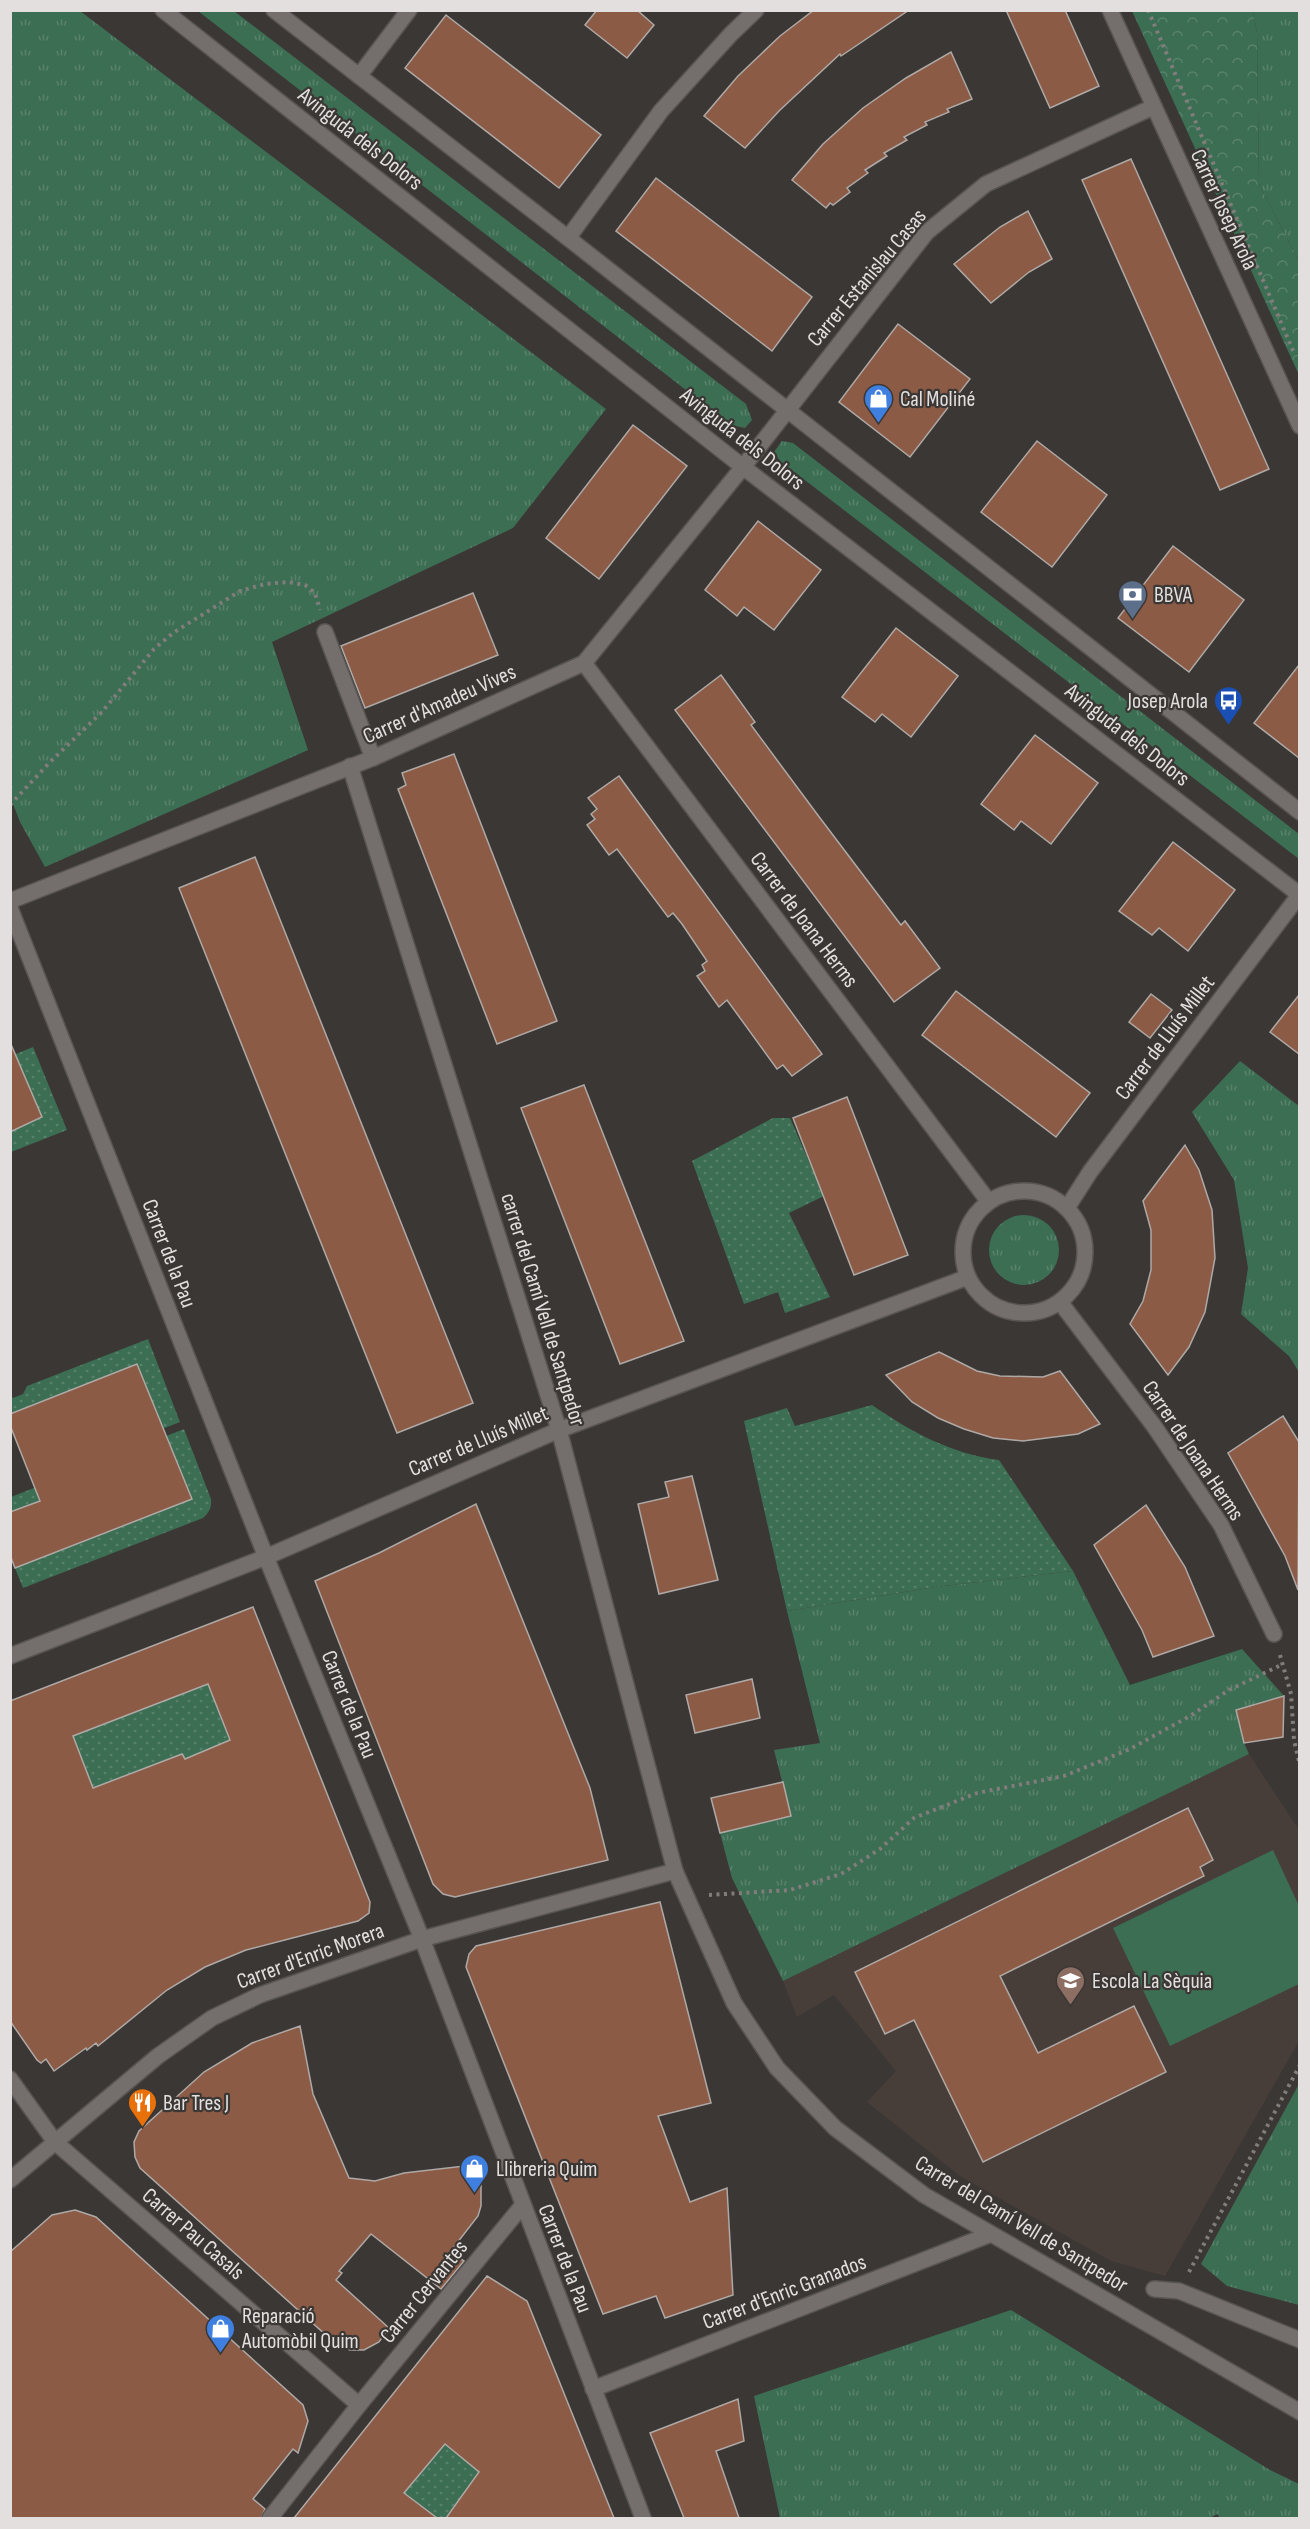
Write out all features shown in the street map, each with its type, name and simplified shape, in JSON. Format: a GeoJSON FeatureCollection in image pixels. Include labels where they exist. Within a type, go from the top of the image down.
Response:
{"type":"FeatureCollection","features":[{"type":"Feature","properties":{"kind":"street","name":"Avinguda dels Dolors"},"geometry":{"type":"LineString","coordinates":[[163,10],[743,467],[1299,894]]}},
{"type":"Feature","properties":{"kind":"street","name":"Avinguda dels Dolors"},"geometry":{"type":"LineString","coordinates":[[274,10],[1299,812]]}},
{"type":"Feature","properties":{"kind":"street"},"geometry":{"type":"LineString","coordinates":[[359,76],[409,10]]}},
{"type":"Feature","properties":{"kind":"street"},"geometry":{"type":"LineString","coordinates":[[568,238],[661,111],[756,10]]}},
{"type":"Feature","properties":{"kind":"street","name":"Carrer Josep Arola"},"geometry":{"type":"LineString","coordinates":[[1110,10],[1299,426]]}},
{"type":"Feature","properties":{"kind":"street","name":"Carrer Estanislau Casas"},"geometry":{"type":"LineString","coordinates":[[786,410],[927,232],[986,184],[1153,107]]}},
{"type":"Feature","properties":{"kind":"street","name":"Carrer d'Amadeu Vives"},"geometry":{"type":"LineString","coordinates":[[10,901],[373,758],[584,663],[743,467],[786,410]]}},
{"type":"Feature","properties":{"kind":"street"},"geometry":{"type":"LineString","coordinates":[[325,632],[373,758]]}},
{"type":"Feature","properties":{"kind":"street","name":"Carrer de Joana Herms"},"geometry":{"type":"LineString","coordinates":[[584,663],[989,1202]]}},
{"type":"Feature","properties":{"kind":"street","name":"carrer del Camí Vell de Santpedor"},"geometry":{"type":"LineString","coordinates":[[350,766],[559,1430],[675,1871]]}},
{"type":"Feature","properties":{"kind":"street","name":"Carrer de Lluís Millet"},"geometry":{"type":"LineString","coordinates":[[1067,1208],[1105,1153],[1299,894]]}},
{"type":"Feature","properties":{"kind":"street","name":"Carrer de la Pau"},"geometry":{"type":"LineString","coordinates":[[10,908],[266,1557],[422,1939],[643,2518]]}},
{"type":"Feature","properties":{"kind":"street"},"geometry":{"type":"LineString","coordinates":[[1020,1191],[1045,1195],[1067,1208],[1079,1225],[1085,1245],[1084,1267],[1075,1286],[1060,1302],[1035,1312],[1008,1311],[984,1299],[968,1277],[963,1257],[965,1236],[974,1217],[989,1202],[1004,1194],[1020,1191]]}},
{"type":"Feature","properties":{"kind":"street","name":"Carrer de Lluís Millet"},"geometry":{"type":"LineString","coordinates":[[10,1656],[266,1557],[559,1430],[968,1277]]}},
{"type":"Feature","properties":{"kind":"street","name":"Carrer de Joana Herms"},"geometry":{"type":"LineString","coordinates":[[1060,1302],[1154,1426],[1221,1525],[1274,1634]]}},
{"type":"Feature","properties":{"kind":"street","name":"Carrer del Camí Vell de Santpedor"},"geometry":{"type":"LineString","coordinates":[[675,1871],[734,2003],[777,2068],[835,2128],[924,2195],[1299,2412]]}},
{"type":"Feature","properties":{"kind":"street","name":"Carrer d'Enric Morera"},"geometry":{"type":"LineString","coordinates":[[10,2180],[158,2056],[212,2018],[260,1995],[422,1939],[675,1871]]}},
{"type":"Feature","properties":{"kind":"street","name":"Carrer Pau Casals"},"geometry":{"type":"LineString","coordinates":[[10,2079],[55,2142],[359,2405]]}},
{"type":"Feature","properties":{"kind":"street","name":"Carrer Cervantes"},"geometry":{"type":"LineString","coordinates":[[270,2518],[522,2206]]}},
{"type":"Feature","properties":{"kind":"street","name":"Carrer d'Enric Granados"},"geometry":{"type":"LineString","coordinates":[[593,2389],[992,2234]]}},
{"type":"Feature","properties":{"kind":"street"},"geometry":{"type":"LineString","coordinates":[[1154,2289],[1179,2291],[1299,2340]]}},
{"type":"Feature","properties":{"kind":"path"},"geometry":{"type":"LineString","coordinates":[[1148,10],[1298,362]]}},
{"type":"Feature","properties":{"kind":"path"},"geometry":{"type":"LineString","coordinates":[[10,805],[49,763],[102,712],[154,649],[173,633],[240,591],[265,584],[288,582],[306,585],[315,593],[325,632]]}},
{"type":"Feature","properties":{"kind":"path"},"geometry":{"type":"LineString","coordinates":[[1274,1634],[1291,1694],[1294,1740],[1299,1766]]}},
{"type":"Feature","properties":{"kind":"path"},"geometry":{"type":"LineString","coordinates":[[684,1892],[720,1895],[790,1890],[841,1874],[880,1849],[914,1818],[976,1794],[1064,1776],[1130,1749],[1190,1716],[1229,1690],[1283,1664]]}},
{"type":"Feature","properties":{"kind":"path"},"geometry":{"type":"LineString","coordinates":[[1179,2291],[1299,2065]]}},
{"type":"Feature","properties":{"kind":"shaded area","name":"Escola La Sèquia"},"geometry":{"type":"Polygon","coordinates":[[[1249,1754],[1299,1830],[1299,2041],[1165,2276],[1111,2261],[960,2176],[867,2102],[896,2071],[834,1995],[797,2017],[783,1981],[1249,1754]]]}},
{"type":"Feature","properties":{"kind":"green space"},"geometry":{"type":"Polygon","coordinates":[[[11,10],[80,11],[606,409],[513,528],[272,642],[308,750],[45,867],[20,822],[10,796],[11,10]]]}},
{"type":"Feature","properties":{"kind":"green space"},"geometry":{"type":"Polygon","coordinates":[[[198,11],[234,11],[746,404],[752,420],[745,428],[731,425],[198,11]]]}},
{"type":"Feature","properties":{"kind":"green space"},"geometry":{"type":"Polygon","coordinates":[[[1132,11],[1253,11],[1257,33],[1259,184],[1299,261],[1299,375],[1132,11]]]}},
{"type":"Feature","properties":{"kind":"green space"},"geometry":{"type":"Polygon","coordinates":[[[1253,11],[1299,11],[1299,261],[1259,184],[1257,33],[1253,11]]]}},
{"type":"Feature","properties":{"kind":"green space"},"geometry":{"type":"Polygon","coordinates":[[[782,441],[793,443],[1299,834],[1299,859],[780,461],[774,452],[782,441]]]}},
{"type":"Feature","properties":{"kind":"green space"},"geometry":{"type":"Polygon","coordinates":[[[33,1047],[67,1130],[11,1152],[11,1131],[42,1117],[22,1069],[11,1073],[11,1056],[33,1047]]]}},
{"type":"Feature","properties":{"kind":"green space"},"geometry":{"type":"Polygon","coordinates":[[[1240,1061],[1299,1106],[1299,1372],[1289,1356],[1241,1314],[1248,1268],[1234,1180],[1192,1112],[1240,1061]]]}},
{"type":"Feature","properties":{"kind":"green space"},"geometry":{"type":"Polygon","coordinates":[[[773,1118],[790,1118],[824,1196],[789,1213],[830,1297],[785,1313],[778,1292],[744,1304],[692,1161],[773,1118]]]}},
{"type":"Feature","properties":{"kind":"green space"},"geometry":{"type":"Polygon","coordinates":[[[1024,1215],[1037,1218],[1049,1225],[1056,1237],[1059,1250],[1056,1263],[1049,1275],[1037,1282],[1024,1285],[1011,1282],[999,1275],[992,1263],[989,1250],[992,1237],[999,1225],[1011,1218],[1024,1215]]]}},
{"type":"Feature","properties":{"kind":"green space"},"geometry":{"type":"Polygon","coordinates":[[[148,1339],[180,1422],[32,1480],[26,1465],[137,1364],[11,1414],[10,1394],[13,1398],[23,1394],[27,1386],[148,1339]]]}},
{"type":"Feature","properties":{"kind":"green space"},"geometry":{"type":"Polygon","coordinates":[[[872,1405],[917,1433],[948,1447],[999,1460],[1073,1571],[935,1587],[787,1611],[744,1421],[787,1408],[795,1426],[872,1405]]]}},
{"type":"Feature","properties":{"kind":"green space"},"geometry":{"type":"Polygon","coordinates":[[[184,1429],[211,1499],[210,1510],[203,1518],[23,1588],[15,1568],[192,1499],[172,1450],[11,1512],[11,1497],[184,1429]]]}},
{"type":"Feature","properties":{"kind":"green space"},"geometry":{"type":"Polygon","coordinates":[[[1073,1571],[1130,1685],[1242,1649],[1284,1696],[1236,1710],[1249,1754],[783,1981],[732,1878],[720,1833],[791,1816],[774,1750],[820,1743],[787,1611],[935,1587],[1073,1571]]]}},
{"type":"Feature","properties":{"kind":"green space"},"geometry":{"type":"Polygon","coordinates":[[[215,1681],[230,1740],[186,1762],[182,1754],[94,1788],[69,1822],[78,1750],[73,1736],[215,1681]]]}},
{"type":"Feature","properties":{"kind":"green space"},"geometry":{"type":"Polygon","coordinates":[[[1273,1850],[1299,1906],[1299,1984],[1170,2046],[1113,1928],[1273,1850]]]}},
{"type":"Feature","properties":{"kind":"green space"},"geometry":{"type":"Polygon","coordinates":[[[1299,2084],[1299,2305],[1227,2286],[1201,2264],[1299,2084]]]}},
{"type":"Feature","properties":{"kind":"green space"},"geometry":{"type":"Polygon","coordinates":[[[1011,2310],[1270,2470],[1299,2484],[1299,2518],[1220,2518],[1217,2514],[1210,2518],[780,2518],[754,2396],[1011,2310]]]}},
{"type":"Feature","properties":{"kind":"green space"},"geometry":{"type":"Polygon","coordinates":[[[445,2444],[503,2489],[515,2518],[477,2518],[456,2504],[445,2518],[412,2518],[403,2512],[412,2499],[404,2493],[445,2444]]]}},
{"type":"Feature","properties":{"kind":"building"},"geometry":{"type":"Polygon","coordinates":[[[597,10],[637,10],[654,25],[627,58],[585,25],[597,10]]]}},
{"type":"Feature","properties":{"kind":"building"},"geometry":{"type":"Polygon","coordinates":[[[814,10],[909,10],[841,56],[840,54],[779,111],[745,148],[704,116],[738,76],[780,36],[814,10]]]}},
{"type":"Feature","properties":{"kind":"building"},"geometry":{"type":"Polygon","coordinates":[[[1006,10],[1065,10],[1099,86],[1050,108],[1006,10]]]}},
{"type":"Feature","properties":{"kind":"building"},"geometry":{"type":"Polygon","coordinates":[[[446,15],[601,135],[559,188],[405,68],[446,15]]]}},
{"type":"Feature","properties":{"kind":"building"},"geometry":{"type":"Polygon","coordinates":[[[951,52],[972,99],[947,109],[949,112],[925,122],[927,125],[904,137],[907,140],[884,153],[887,156],[865,170],[868,173],[847,188],[850,192],[833,205],[830,203],[826,208],[792,180],[823,144],[863,108],[906,78],[951,52]]]}},
{"type":"Feature","properties":{"kind":"building"},"geometry":{"type":"Polygon","coordinates":[[[1131,159],[1269,469],[1220,490],[1082,180],[1131,159]]]}},
{"type":"Feature","properties":{"kind":"building"},"geometry":{"type":"Polygon","coordinates":[[[656,178],[812,297],[772,351],[616,231],[656,178]]]}},
{"type":"Feature","properties":{"kind":"building"},"geometry":{"type":"Polygon","coordinates":[[[1028,211],[1052,259],[1029,272],[991,303],[954,264],[1000,227],[1028,211]]]}},
{"type":"Feature","properties":{"kind":"building"},"geometry":{"type":"Polygon","coordinates":[[[898,324],[970,379],[910,457],[839,402],[898,324]]]}},
{"type":"Feature","properties":{"kind":"building"},"geometry":{"type":"Polygon","coordinates":[[[633,425],[687,466],[599,579],[546,538],[633,425]]]}},
{"type":"Feature","properties":{"kind":"building"},"geometry":{"type":"Polygon","coordinates":[[[1037,441],[1107,495],[1052,567],[981,512],[1037,441]]]}},
{"type":"Feature","properties":{"kind":"building"},"geometry":{"type":"Polygon","coordinates":[[[758,521],[821,570],[774,630],[744,607],[737,616],[705,590],[758,521]]]}},
{"type":"Feature","properties":{"kind":"building"},"geometry":{"type":"Polygon","coordinates":[[[1173,546],[1244,600],[1189,672],[1118,618],[1173,546]]]}},
{"type":"Feature","properties":{"kind":"building"},"geometry":{"type":"Polygon","coordinates":[[[473,593],[498,655],[365,708],[341,646],[473,593]]]}},
{"type":"Feature","properties":{"kind":"building"},"geometry":{"type":"Polygon","coordinates":[[[896,628],[958,676],[911,737],[882,714],[875,722],[842,697],[896,628]]]}},
{"type":"Feature","properties":{"kind":"building"},"geometry":{"type":"Polygon","coordinates":[[[1299,665],[1299,758],[1254,723],[1299,665]]]}},
{"type":"Feature","properties":{"kind":"building"},"geometry":{"type":"Polygon","coordinates":[[[721,675],[755,722],[751,725],[817,814],[901,925],[905,921],[940,968],[894,1002],[675,710],[721,675]]]}},
{"type":"Feature","properties":{"kind":"building"},"geometry":{"type":"Polygon","coordinates":[[[1035,735],[1098,783],[1051,844],[1021,821],[1014,830],[981,804],[1035,735]]]}},
{"type":"Feature","properties":{"kind":"building"},"geometry":{"type":"Polygon","coordinates":[[[454,754],[557,1021],[497,1044],[398,789],[406,785],[402,773],[454,754]]]}},
{"type":"Feature","properties":{"kind":"building"},"geometry":{"type":"Polygon","coordinates":[[[619,776],[822,1054],[792,1076],[783,1065],[777,1069],[727,1000],[719,1007],[697,976],[705,971],[702,965],[707,961],[682,924],[673,913],[668,917],[617,849],[609,855],[587,825],[595,819],[591,814],[597,809],[588,798],[619,776]]]}},
{"type":"Feature","properties":{"kind":"building"},"geometry":{"type":"Polygon","coordinates":[[[1173,842],[1235,890],[1188,951],[1159,928],[1152,935],[1119,911],[1173,842]]]}},
{"type":"Feature","properties":{"kind":"building"},"geometry":{"type":"Polygon","coordinates":[[[255,857],[473,1403],[397,1433],[179,888],[255,857]]]}},
{"type":"Feature","properties":{"kind":"building"},"geometry":{"type":"Polygon","coordinates":[[[956,991],[1090,1093],[1056,1137],[922,1035],[956,991]]]}},
{"type":"Feature","properties":{"kind":"building"},"geometry":{"type":"Polygon","coordinates":[[[1151,994],[1172,1010],[1150,1038],[1129,1022],[1151,994]]]}},
{"type":"Feature","properties":{"kind":"building"},"geometry":{"type":"Polygon","coordinates":[[[1299,995],[1299,1054],[1270,1032],[1299,995]]]}},
{"type":"Feature","properties":{"kind":"building"},"geometry":{"type":"Polygon","coordinates":[[[10,1042],[42,1117],[10,1132],[10,1042]]]}},
{"type":"Feature","properties":{"kind":"building"},"geometry":{"type":"Polygon","coordinates":[[[584,1085],[684,1341],[620,1364],[521,1108],[584,1085]]]}},
{"type":"Feature","properties":{"kind":"building"},"geometry":{"type":"Polygon","coordinates":[[[847,1097],[908,1255],[854,1275],[793,1118],[847,1097]]]}},
{"type":"Feature","properties":{"kind":"building"},"geometry":{"type":"Polygon","coordinates":[[[1185,1145],[1199,1170],[1212,1210],[1215,1258],[1205,1312],[1189,1347],[1168,1375],[1130,1324],[1143,1301],[1151,1270],[1151,1230],[1143,1201],[1185,1145]]]}},
{"type":"Feature","properties":{"kind":"building"},"geometry":{"type":"Polygon","coordinates":[[[939,1352],[977,1371],[1000,1376],[1043,1377],[1060,1371],[1100,1424],[1078,1434],[1023,1441],[993,1438],[938,1418],[912,1402],[886,1375],[939,1352]]]}},
{"type":"Feature","properties":{"kind":"building"},"geometry":{"type":"Polygon","coordinates":[[[137,1364],[192,1499],[15,1568],[10,1555],[10,1512],[40,1501],[10,1425],[10,1414],[137,1364]]]}},
{"type":"Feature","properties":{"kind":"building"},"geometry":{"type":"Polygon","coordinates":[[[1283,1416],[1299,1442],[1298,1590],[1285,1556],[1228,1453],[1283,1416]]]}},
{"type":"Feature","properties":{"kind":"building"},"geometry":{"type":"Polygon","coordinates":[[[692,1476],[718,1580],[659,1594],[638,1504],[669,1497],[665,1482],[692,1476]]]}},
{"type":"Feature","properties":{"kind":"building"},"geometry":{"type":"Polygon","coordinates":[[[476,1504],[590,1788],[608,1860],[455,1897],[443,1894],[433,1884],[315,1581],[379,1553],[476,1504]]]}},
{"type":"Feature","properties":{"kind":"building"},"geometry":{"type":"Polygon","coordinates":[[[1146,1505],[1185,1567],[1214,1636],[1153,1657],[1142,1630],[1094,1545],[1146,1505]]]}},
{"type":"Feature","properties":{"kind":"building"},"geometry":{"type":"Polygon","coordinates":[[[253,1607],[370,1902],[369,1913],[358,1921],[246,1950],[205,1967],[167,1990],[98,2046],[96,2043],[87,2050],[86,2048],[54,2071],[46,2059],[41,2063],[37,2060],[10,2021],[10,1701],[253,1607]],[[208,1684],[73,1736],[93,1788],[182,1754],[185,1759],[230,1740],[208,1684]]]}},
{"type":"Feature","properties":{"kind":"building"},"geometry":{"type":"Polygon","coordinates":[[[752,1679],[760,1718],[695,1733],[686,1695],[752,1679]]]}},
{"type":"Feature","properties":{"kind":"building"},"geometry":{"type":"Polygon","coordinates":[[[1284,1696],[1283,1737],[1244,1743],[1236,1710],[1284,1696]]]}},
{"type":"Feature","properties":{"kind":"building"},"geometry":{"type":"Polygon","coordinates":[[[783,1782],[791,1816],[720,1833],[711,1798],[783,1782]]]}},
{"type":"Feature","properties":{"kind":"building"},"geometry":{"type":"Polygon","coordinates":[[[1188,1808],[1213,1860],[1200,1867],[1204,1876],[1000,1976],[1038,2053],[1134,2006],[1166,2072],[983,2162],[914,2020],[885,2034],[855,1972],[1188,1808]]]}},
{"type":"Feature","properties":{"kind":"building"},"geometry":{"type":"Polygon","coordinates":[[[660,1902],[711,2103],[658,2116],[690,2202],[727,2188],[733,2295],[665,2318],[656,2296],[603,2314],[466,1967],[469,1954],[476,1946],[660,1902]]]}},
{"type":"Feature","properties":{"kind":"building"},"geometry":{"type":"Polygon","coordinates":[[[300,2026],[313,2094],[349,2178],[375,2181],[404,2173],[473,2165],[481,2183],[481,2206],[478,2216],[450,2252],[464,2261],[441,2289],[371,2234],[339,2271],[342,2273],[336,2280],[389,2328],[379,2342],[364,2350],[350,2350],[337,2345],[140,2168],[135,2157],[134,2142],[139,2131],[204,2072],[252,2043],[300,2026]]]}},
{"type":"Feature","properties":{"kind":"building"},"geometry":{"type":"Polygon","coordinates":[[[75,2210],[96,2217],[303,2405],[308,2421],[298,2453],[293,2449],[253,2499],[265,2509],[261,2518],[10,2518],[10,2252],[52,2215],[75,2210]]]}},
{"type":"Feature","properties":{"kind":"building"},"geometry":{"type":"Polygon","coordinates":[[[487,2276],[527,2301],[614,2518],[446,2518],[479,2472],[445,2444],[404,2493],[437,2518],[294,2518],[487,2276]]]}},
{"type":"Feature","properties":{"kind":"building"},"geometry":{"type":"Polygon","coordinates":[[[738,2399],[744,2441],[716,2451],[739,2518],[684,2518],[650,2433],[738,2399]]]}},
{"type":"Feature","properties":{"kind":"place","name":"Cal Moliné"},"geometry":{"type":"Point","coordinates":[879,424]}},
{"type":"Feature","properties":{"kind":"place","name":"BBVA"},"geometry":{"type":"Point","coordinates":[1133,620]}},
{"type":"Feature","properties":{"kind":"place","name":"Josep Arola"},"geometry":{"type":"Point","coordinates":[1229,726]}},
{"type":"Feature","properties":{"kind":"place","name":"Escola La Sèquia"},"geometry":{"type":"Point","coordinates":[1071,2006]}},
{"type":"Feature","properties":{"kind":"place","name":"Bar Tres J"},"geometry":{"type":"Point","coordinates":[142,2128]}},
{"type":"Feature","properties":{"kind":"place","name":"Llibreria Quim"},"geometry":{"type":"Point","coordinates":[475,2194]}},
{"type":"Feature","properties":{"kind":"place","name":"Reparació Automòbil Quim"},"geometry":{"type":"Point","coordinates":[221,2354]}}]}
